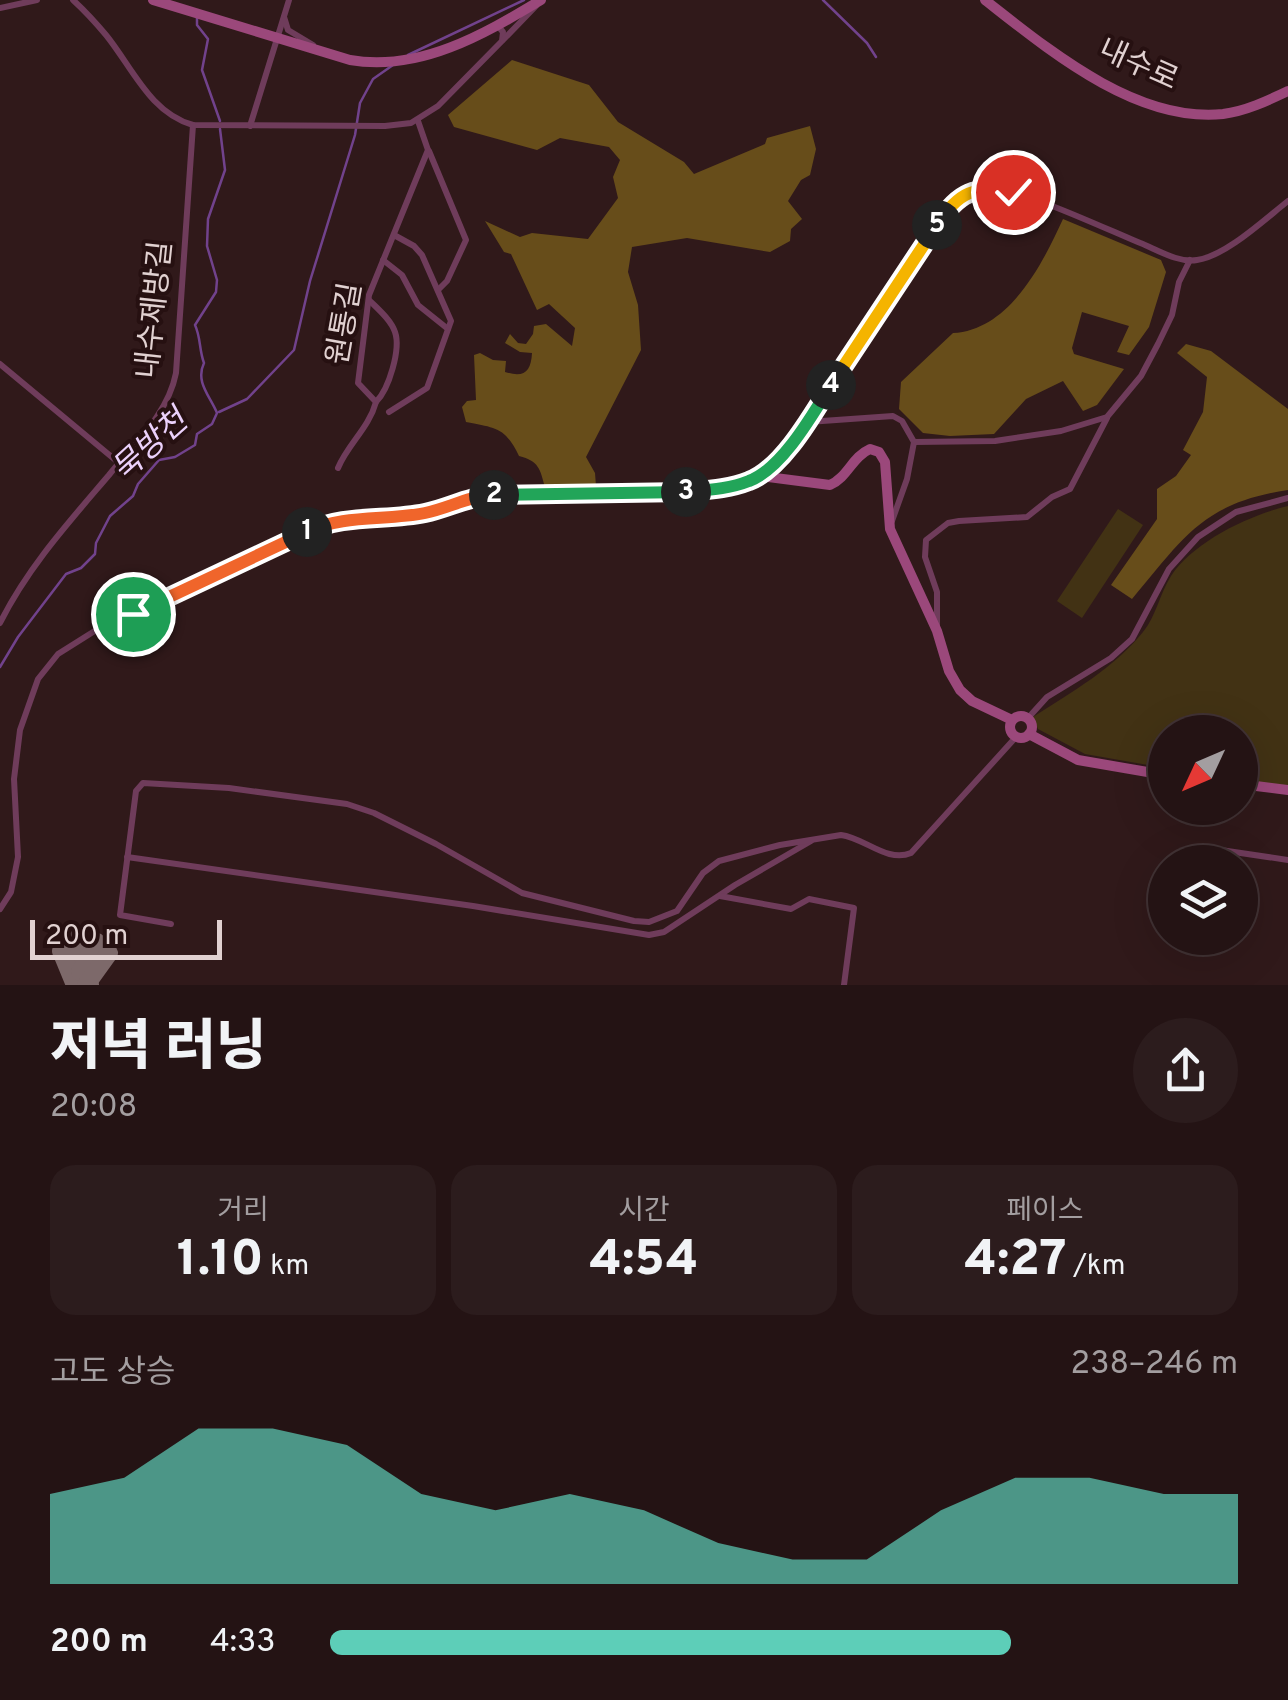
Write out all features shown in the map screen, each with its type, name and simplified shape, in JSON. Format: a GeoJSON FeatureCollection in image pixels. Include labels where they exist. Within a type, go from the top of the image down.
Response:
{"type":"FeatureCollection","features":[{"type":"Feature","properties":{"kind":"street"},"geometry":{"type":"LineString","coordinates":[[0,8],[37,0]]}},
{"type":"Feature","properties":{"kind":"street"},"geometry":{"type":"LineString","coordinates":[[74,0],[106,34],[156,102],[176,119],[197,125],[248,126],[385,126],[418,121],[438,106],[542,0]]}},
{"type":"Feature","properties":{"kind":"street"},"geometry":{"type":"LineString","coordinates":[[153,0],[377,64],[423,58],[498,25],[542,0]]}},
{"type":"Feature","properties":{"kind":"street"},"geometry":{"type":"LineString","coordinates":[[248,126],[289,0]]}},
{"type":"Feature","properties":{"kind":"street","name":"내수로"},"geometry":{"type":"LineString","coordinates":[[985,0],[1083,71],[1152,105],[1194,114],[1223,114],[1288,91]]}},
{"type":"Feature","properties":{"kind":"street"},"geometry":{"type":"LineString","coordinates":[[284,17],[288,30],[322,51]]}},
{"type":"Feature","properties":{"kind":"street"},"geometry":{"type":"LineString","coordinates":[[498,25],[503,32],[502,41]]}},
{"type":"Feature","properties":{"kind":"street"},"geometry":{"type":"LineString","coordinates":[[418,121],[466,240],[447,281],[438,290]]}},
{"type":"Feature","properties":{"kind":"street","name":"내수제방길"},"geometry":{"type":"LineString","coordinates":[[0,623],[24,576],[161,411],[170,394],[176,374],[197,125]]}},
{"type":"Feature","properties":{"kind":"street","name":"원통길"},"geometry":{"type":"LineString","coordinates":[[338,468],[350,444],[373,415],[376,402],[358,383],[368,299],[428,150]]}},
{"type":"Feature","properties":{"kind":"street"},"geometry":{"type":"LineString","coordinates":[[760,476],[807,422],[950,206],[970,192],[986,188],[1013,192],[1190,260],[1212,256],[1288,201]]}},
{"type":"Feature","properties":{"kind":"street"},"geometry":{"type":"LineString","coordinates":[[388,412],[426,388],[450,317],[418,249],[394,235]]}},
{"type":"Feature","properties":{"kind":"street"},"geometry":{"type":"LineString","coordinates":[[384,260],[402,275],[418,305],[448,329]]}},
{"type":"Feature","properties":{"kind":"street"},"geometry":{"type":"LineString","coordinates":[[937,631],[938,592],[925,556],[926,540],[948,523],[1026,517],[1070,489],[1108,417],[1141,376],[1158,344],[1190,260]]}},
{"type":"Feature","properties":{"kind":"street"},"geometry":{"type":"LineString","coordinates":[[368,299],[390,322],[397,338],[389,383],[376,402]]}},
{"type":"Feature","properties":{"kind":"street"},"geometry":{"type":"LineString","coordinates":[[0,364],[118,463]]}},
{"type":"Feature","properties":{"kind":"street"},"geometry":{"type":"LineString","coordinates":[[807,422],[893,416],[908,429],[914,442],[907,479],[890,529]]}},
{"type":"Feature","properties":{"kind":"street"},"geometry":{"type":"LineString","coordinates":[[914,442],[995,441],[1061,432],[1108,417]]}},
{"type":"Feature","properties":{"kind":"street"},"geometry":{"type":"LineString","coordinates":[[0,909],[10,892],[18,857],[14,780],[25,708],[46,666],[58,654],[93,632],[316,527],[422,514],[474,496],[677,493],[720,489],[760,476],[830,485],[839,481],[862,452],[879,452],[885,462],[890,529],[937,631],[949,671],[960,690],[988,710],[1012,720],[1028,718]]}},
{"type":"Feature","properties":{"kind":"street"},"geometry":{"type":"LineString","coordinates":[[1028,718],[1047,697],[1111,658],[1132,639],[1169,570],[1198,538],[1236,512],[1288,498]]}},
{"type":"Feature","properties":{"kind":"street"},"geometry":{"type":"LineString","coordinates":[[1012,720],[1010,728],[1023,738],[1032,727],[1028,718]]}},
{"type":"Feature","properties":{"kind":"street"},"geometry":{"type":"LineString","coordinates":[[1029,734],[1078,760],[1148,773]]}},
{"type":"Feature","properties":{"kind":"street"},"geometry":{"type":"LineString","coordinates":[[171,924],[120,916],[136,791],[144,783],[316,798],[374,813],[522,894],[649,922],[677,910],[703,873],[719,861],[816,838],[852,837],[893,856],[912,853],[1016,736]]}},
{"type":"Feature","properties":{"kind":"street"},"geometry":{"type":"LineString","coordinates":[[1258,786],[1288,790]]}},
{"type":"Feature","properties":{"kind":"street"},"geometry":{"type":"LineString","coordinates":[[127,857],[650,935],[664,932],[816,838]]}},
{"type":"Feature","properties":{"kind":"street"},"geometry":{"type":"LineString","coordinates":[[1258,856],[1288,860]]}},
{"type":"Feature","properties":{"kind":"street"},"geometry":{"type":"LineString","coordinates":[[720,896],[791,908],[809,899],[854,908],[844,985]]}},
{"type":"Feature","properties":{"kind":"shaded area"},"geometry":{"type":"Polygon","coordinates":[[[512,60],[589,85],[618,122],[684,162],[694,174],[765,144],[767,138],[810,126],[816,149],[810,175],[801,180],[788,201],[802,219],[791,229],[790,241],[770,252],[687,238],[632,247],[628,272],[638,305],[641,350],[586,457],[595,473],[596,486],[545,487],[535,463],[519,456],[499,430],[466,422],[462,407],[467,401],[476,400],[474,355],[480,353],[506,361],[505,372],[522,374],[530,365],[532,353],[520,352],[505,343],[510,334],[518,343],[526,344],[534,326],[546,324],[572,346],[575,328],[549,304],[537,310],[511,254],[504,252],[485,221],[520,237],[532,233],[588,239],[618,198],[613,177],[620,160],[609,147],[560,138],[537,150],[454,127],[448,115],[512,60]]]}},
{"type":"Feature","properties":{"kind":"shaded area"},"geometry":{"type":"Polygon","coordinates":[[[1063,219],[1161,260],[1166,272],[1149,327],[1129,355],[1117,352],[1129,326],[1082,312],[1072,348],[1074,354],[1124,369],[1097,405],[1083,411],[1063,381],[1026,399],[994,434],[923,433],[899,409],[901,382],[953,333],[973,329],[1007,308],[1034,274],[1063,219]]]}},
{"type":"Feature","properties":{"kind":"shaded area"},"geometry":{"type":"Polygon","coordinates":[[[1186,344],[1211,351],[1288,409],[1288,490],[1259,496],[1215,514],[1182,541],[1132,599],[1111,585],[1157,519],[1157,489],[1176,476],[1191,455],[1183,450],[1203,412],[1207,377],[1177,353],[1186,344]]]}},
{"type":"Feature","properties":{"kind":"shaded area"},"geometry":{"type":"Polygon","coordinates":[[[1288,506],[1288,786],[1258,782],[1258,715],[1148,715],[1148,765],[1085,754],[1038,729],[1033,717],[1106,668],[1143,632],[1171,576],[1193,552],[1256,516],[1288,506]]]}},
{"type":"Feature","properties":{"kind":"shaded area"},"geometry":{"type":"Polygon","coordinates":[[[1118,509],[1143,525],[1082,618],[1057,601],[1118,509]]]}},
{"type":"Feature","properties":{"kind":"waterway"},"geometry":{"type":"LineString","coordinates":[[408,55],[524,0]]}},
{"type":"Feature","properties":{"kind":"waterway"},"geometry":{"type":"LineString","coordinates":[[823,0],[876,57]]}},
{"type":"Feature","properties":{"kind":"waterway","name":"묵방천"},"geometry":{"type":"LineString","coordinates":[[197,16],[197,25],[208,39],[202,70],[220,121]]}},
{"type":"Feature","properties":{"kind":"waterway"},"geometry":{"type":"LineString","coordinates":[[219,412],[247,399],[294,350],[310,281],[355,135],[360,103],[373,79],[393,65]]}},
{"type":"Feature","properties":{"kind":"waterway","name":"묵방천"},"geometry":{"type":"LineString","coordinates":[[0,667],[66,574],[81,568],[95,554],[96,543],[110,516],[133,496],[159,460],[175,457],[195,445],[197,434],[212,424],[217,413],[202,383],[204,363],[195,325],[216,292],[217,280],[207,246],[208,219],[225,170],[220,129]]}},
{"type":"Feature","properties":{"kind":"taxiway"},"geometry":{"type":"LineString","coordinates":[[73,937],[90,985]]}},
{"type":"Feature","properties":{"kind":"taxiway"},"geometry":{"type":"LineString","coordinates":[[80,972],[97,942]]}},
{"type":"Feature","properties":{"kind":"taxiway"},"geometry":{"type":"LineString","coordinates":[[61,951],[75,985]]}},
{"type":"Feature","properties":{"kind":"taxiway"},"geometry":{"type":"LineString","coordinates":[[86,985],[109,953]]}},
{"type":"Feature","properties":{"kind":"route"},"geometry":{"type":"LineString","coordinates":[[133,614],[316,527],[339,522],[422,514],[474,496],[677,493],[749,482],[760,476],[794,440],[950,206],[970,192],[986,188],[1013,192]]}}]}
